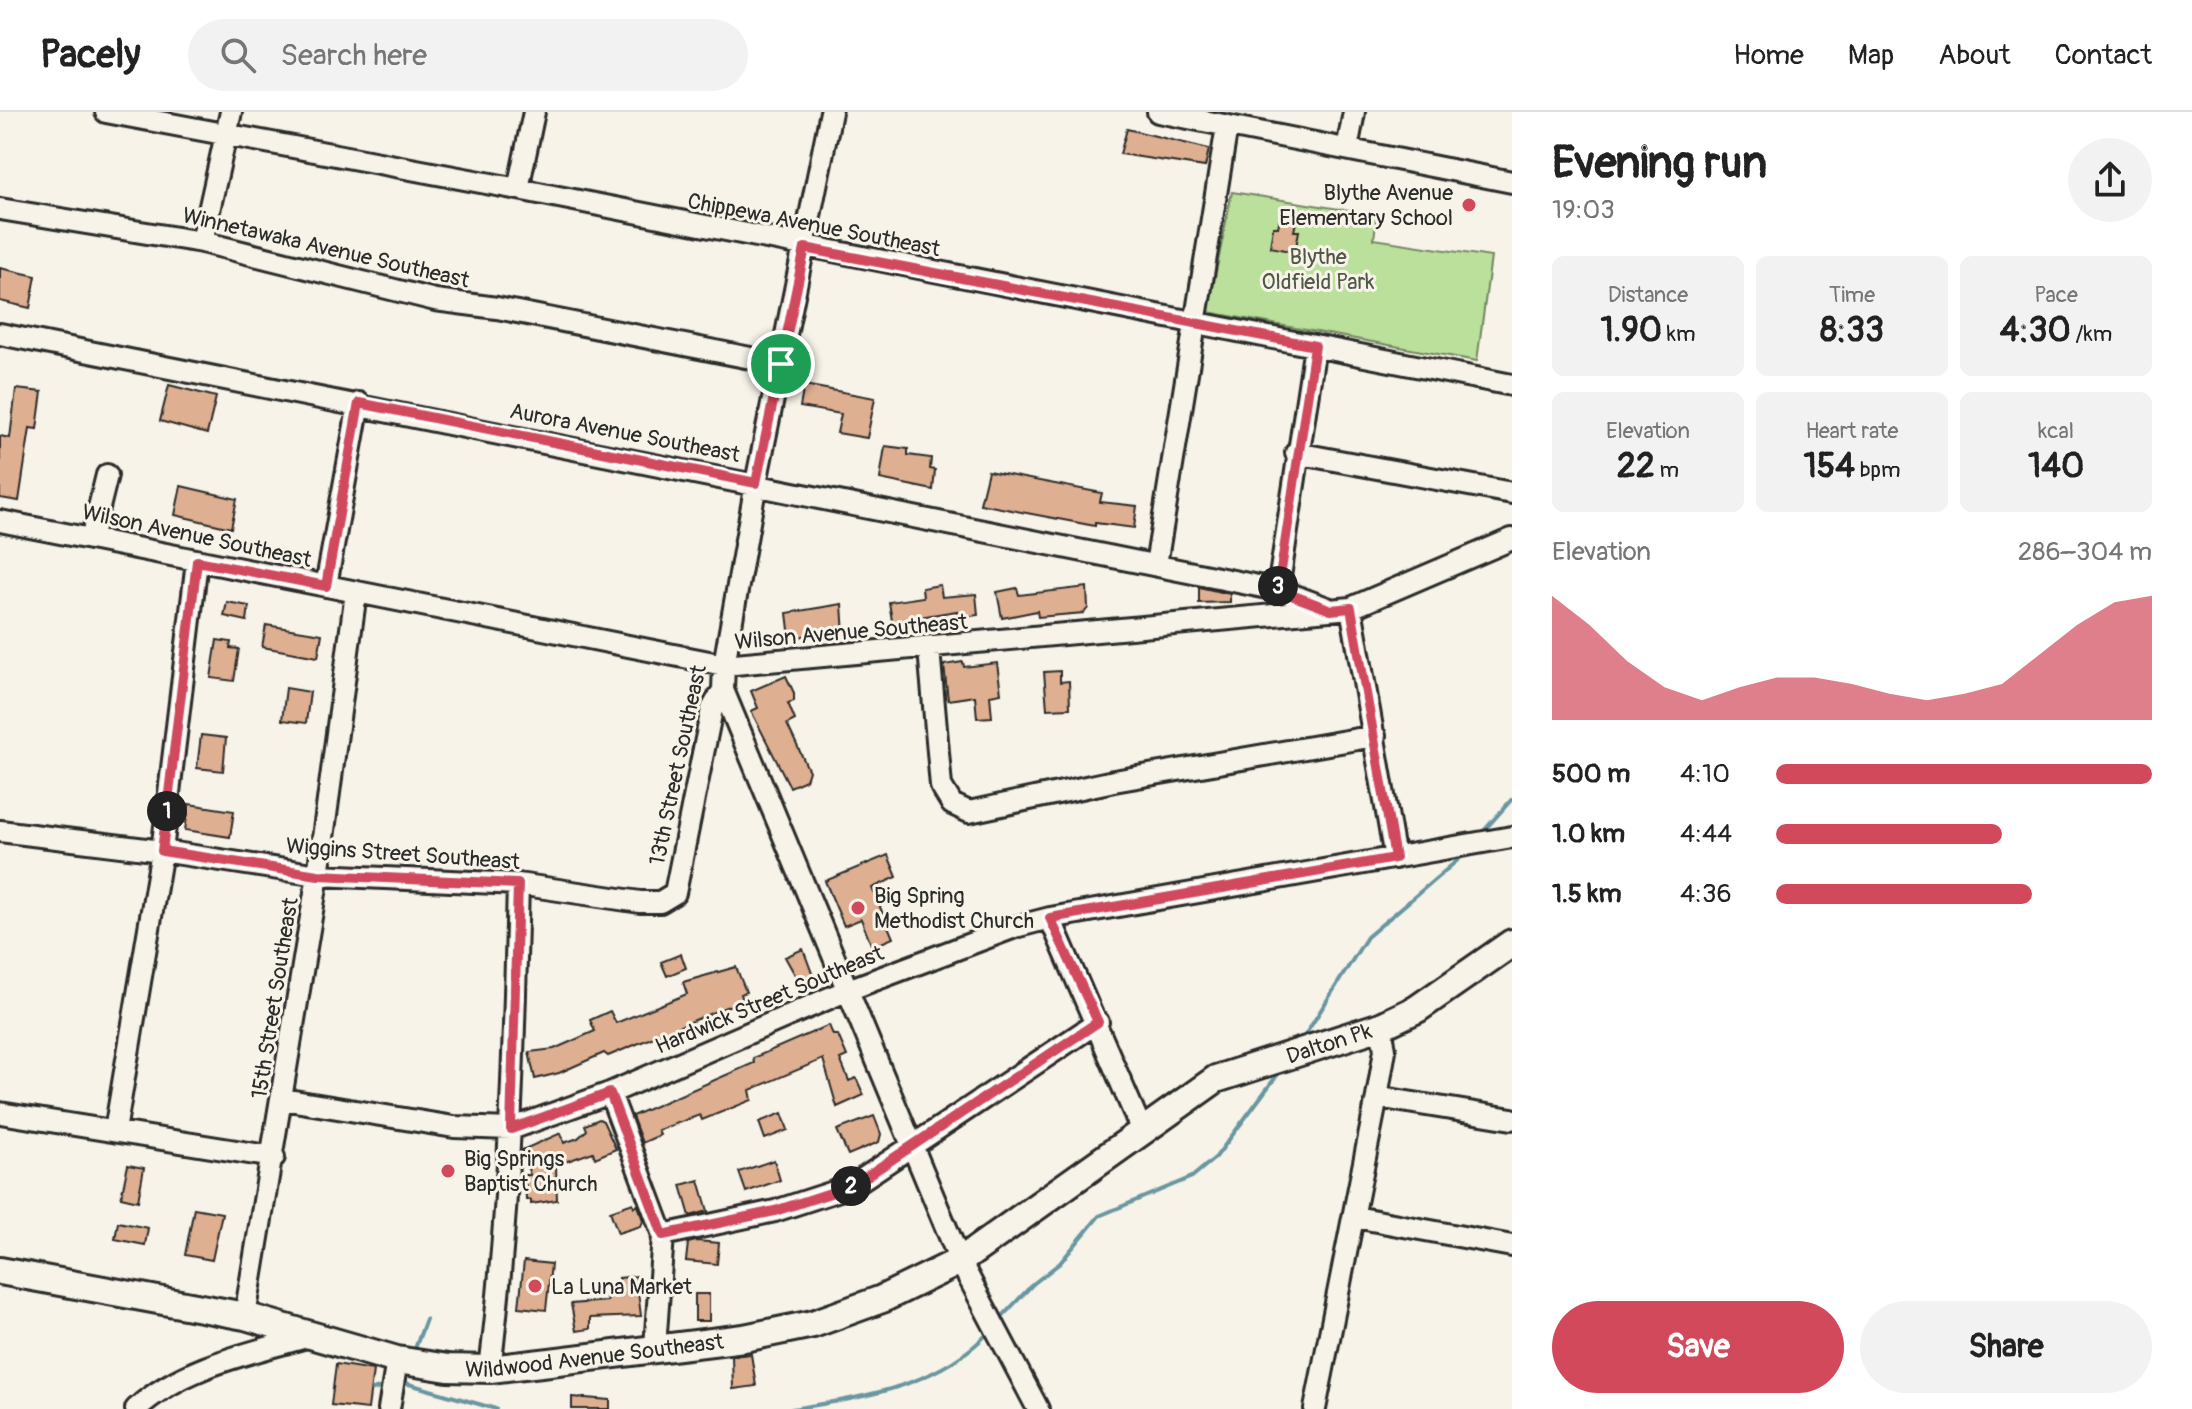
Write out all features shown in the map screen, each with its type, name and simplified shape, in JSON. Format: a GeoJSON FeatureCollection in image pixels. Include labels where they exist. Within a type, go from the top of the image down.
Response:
{"type":"FeatureCollection","features":[{"type":"Feature","properties":{"kind":"main road","name":"Dalton Pk"},"geometry":{"type":"LineString","coordinates":[[1142,1131],[1231,1072],[1381,1026],[1417,1009],[1512,943]]}},
{"type":"Feature","properties":{"kind":"main road","name":"Wildwood Avenue Southeast"},"geometry":{"type":"LineString","coordinates":[[0,1271],[245,1316],[397,1360],[448,1368],[490,1369],[744,1338],[813,1324],[882,1299],[960,1261],[1142,1131]]}},
{"type":"Feature","properties":{"kind":"street","name":"Chippewa Avenue Southeast"},"geometry":{"type":"LineString","coordinates":[[106,112],[518,189],[1512,385]]}},
{"type":"Feature","properties":{"kind":"street"},"geometry":{"type":"LineString","coordinates":[[202,242],[231,112]]}},
{"type":"Feature","properties":{"kind":"street"},"geometry":{"type":"LineString","coordinates":[[518,189],[534,112]]}},
{"type":"Feature","properties":{"kind":"street","name":"13th Street Southeast"},"geometry":{"type":"LineString","coordinates":[[660,902],[675,893],[712,709],[723,690],[724,665],[756,483],[831,112]]}},
{"type":"Feature","properties":{"kind":"street"},"geometry":{"type":"LineString","coordinates":[[1158,112],[1512,182]]}},
{"type":"Feature","properties":{"kind":"street"},"geometry":{"type":"LineString","coordinates":[[1347,149],[1354,112]]}},
{"type":"Feature","properties":{"kind":"street"},"geometry":{"type":"LineString","coordinates":[[1156,565],[1227,126]]}},
{"type":"Feature","properties":{"kind":"street","name":"Winnetawaka Avenue Southeast"},"geometry":{"type":"LineString","coordinates":[[0,209],[202,242],[435,300],[497,308],[781,364]]}},
{"type":"Feature","properties":{"kind":"street","name":"Aurora Avenue Southeast"},"geometry":{"type":"LineString","coordinates":[[0,334],[263,388],[359,403],[1278,590],[1341,609]]}},
{"type":"Feature","properties":{"kind":"street"},"geometry":{"type":"LineString","coordinates":[[1278,590],[1296,453],[1315,346]]}},
{"type":"Feature","properties":{"kind":"street"},"geometry":{"type":"LineString","coordinates":[[326,586],[359,403]]}},
{"type":"Feature","properties":{"kind":"street"},"geometry":{"type":"LineString","coordinates":[[1296,453],[1512,493]]}},
{"type":"Feature","properties":{"kind":"street"},"geometry":{"type":"LineString","coordinates":[[92,536],[107,475]]}},
{"type":"Feature","properties":{"kind":"street","name":"Wilson Avenue Southeast"},"geometry":{"type":"LineString","coordinates":[[0,521],[92,536],[197,561],[724,665],[929,649],[1341,609],[1512,539]]}},
{"type":"Feature","properties":{"kind":"street"},"geometry":{"type":"LineString","coordinates":[[115,1131],[162,851],[197,561]]}},
{"type":"Feature","properties":{"kind":"street","name":"15th Street Southeast"},"geometry":{"type":"LineString","coordinates":[[245,1316],[274,1157],[318,875],[356,592]]}},
{"type":"Feature","properties":{"kind":"street"},"geometry":{"type":"LineString","coordinates":[[1341,609],[1375,736],[1395,858]]}},
{"type":"Feature","properties":{"kind":"street"},"geometry":{"type":"LineString","coordinates":[[929,649],[941,786],[952,804],[969,812],[1114,781],[1375,736]]}},
{"type":"Feature","properties":{"kind":"street"},"geometry":{"type":"LineString","coordinates":[[723,690],[960,1261],[1038,1409]]}},
{"type":"Feature","properties":{"kind":"street","name":"Wiggins Street Southeast"},"geometry":{"type":"LineString","coordinates":[[0,831],[318,875],[518,884],[640,902],[660,902]]}},
{"type":"Feature","properties":{"kind":"street","name":"Hardwick Street Southeast"},"geometry":{"type":"LineString","coordinates":[[282,1099],[454,1127],[511,1129],[610,1093],[848,990],[1015,927],[1050,918],[1512,837]]}},
{"type":"Feature","properties":{"kind":"street"},"geometry":{"type":"LineString","coordinates":[[490,1369],[503,1262],[511,1129],[518,884]]}},
{"type":"Feature","properties":{"kind":"street"},"geometry":{"type":"LineString","coordinates":[[1050,918],[1098,1022],[1142,1131]]}},
{"type":"Feature","properties":{"kind":"street"},"geometry":{"type":"LineString","coordinates":[[663,1235],[775,1211],[852,1186],[1098,1022]]}},
{"type":"Feature","properties":{"kind":"street"},"geometry":{"type":"LineString","coordinates":[[1315,1409],[1377,1097],[1385,1050],[1381,1026]]}},
{"type":"Feature","properties":{"kind":"street"},"geometry":{"type":"LineString","coordinates":[[610,1093],[663,1235],[655,1347]]}},
{"type":"Feature","properties":{"kind":"street"},"geometry":{"type":"LineString","coordinates":[[1377,1097],[1512,1119]]}},
{"type":"Feature","properties":{"kind":"street"},"geometry":{"type":"LineString","coordinates":[[0,1113],[274,1157]]}},
{"type":"Feature","properties":{"kind":"street"},"geometry":{"type":"LineString","coordinates":[[1355,1217],[1512,1246]]}},
{"type":"Feature","properties":{"kind":"street"},"geometry":{"type":"LineString","coordinates":[[136,1409],[160,1388],[235,1357],[310,1336]]}},
{"type":"Feature","properties":{"kind":"street"},"geometry":{"type":"LineString","coordinates":[[389,1409],[397,1360]]}},
{"type":"Feature","properties":{"kind":"green space","name":"Blythe Oldfield Park"},"geometry":{"type":"Polygon","coordinates":[[[1232,192],[1377,215],[1374,239],[1491,257],[1477,361],[1208,312],[1232,192]]]}},
{"type":"Feature","properties":{"kind":"building"},"geometry":{"type":"Polygon","coordinates":[[[1127,129],[1209,149],[1205,167],[1120,154],[1127,129]]]}},
{"type":"Feature","properties":{"kind":"building"},"geometry":{"type":"Polygon","coordinates":[[[1280,218],[1296,222],[1294,231],[1299,231],[1295,252],[1270,247],[1273,227],[1278,227],[1280,218]]]}},
{"type":"Feature","properties":{"kind":"building"},"geometry":{"type":"Polygon","coordinates":[[[0,268],[36,276],[30,308],[0,301],[0,268]]]}},
{"type":"Feature","properties":{"kind":"building"},"geometry":{"type":"Polygon","coordinates":[[[169,385],[216,397],[207,434],[160,421],[169,385]]]}},
{"type":"Feature","properties":{"kind":"building"},"geometry":{"type":"Polygon","coordinates":[[[804,385],[875,398],[867,438],[837,433],[841,414],[800,407],[804,385]]]}},
{"type":"Feature","properties":{"kind":"building"},"geometry":{"type":"Polygon","coordinates":[[[16,389],[42,392],[37,429],[30,428],[19,501],[0,498],[0,436],[10,438],[16,389]]]}},
{"type":"Feature","properties":{"kind":"building"},"geometry":{"type":"Polygon","coordinates":[[[885,446],[908,449],[908,455],[931,458],[930,469],[935,470],[933,490],[880,479],[885,446]]]}},
{"type":"Feature","properties":{"kind":"building"},"geometry":{"type":"Polygon","coordinates":[[[988,471],[1102,493],[1100,502],[1137,506],[1134,528],[1095,523],[1095,526],[980,504],[988,471]]]}},
{"type":"Feature","properties":{"kind":"building"},"geometry":{"type":"Polygon","coordinates":[[[181,486],[237,499],[231,528],[175,515],[181,486]]]}},
{"type":"Feature","properties":{"kind":"building"},"geometry":{"type":"Polygon","coordinates":[[[940,585],[942,597],[976,594],[978,615],[958,618],[957,611],[913,618],[914,623],[893,627],[889,602],[923,597],[922,588],[940,585]]]}},
{"type":"Feature","properties":{"kind":"building"},"geometry":{"type":"Polygon","coordinates":[[[1087,587],[1088,608],[1084,613],[1038,617],[1037,611],[1002,618],[997,592],[1017,588],[1019,595],[1087,587]]]}},
{"type":"Feature","properties":{"kind":"building"},"geometry":{"type":"Polygon","coordinates":[[[1199,587],[1230,594],[1230,602],[1199,603],[1199,587]]]}},
{"type":"Feature","properties":{"kind":"building"},"geometry":{"type":"Polygon","coordinates":[[[227,602],[249,606],[247,621],[224,616],[227,602]]]}},
{"type":"Feature","properties":{"kind":"building"},"geometry":{"type":"Polygon","coordinates":[[[842,604],[844,635],[825,637],[825,633],[790,638],[787,613],[842,604]]]}},
{"type":"Feature","properties":{"kind":"building"},"geometry":{"type":"Polygon","coordinates":[[[266,625],[322,634],[318,657],[262,647],[266,625]]]}},
{"type":"Feature","properties":{"kind":"building"},"geometry":{"type":"Polygon","coordinates":[[[217,640],[231,642],[230,648],[239,649],[234,681],[211,678],[217,640]]]}},
{"type":"Feature","properties":{"kind":"building"},"geometry":{"type":"Polygon","coordinates":[[[963,662],[964,667],[997,663],[1001,693],[990,695],[992,717],[977,718],[975,696],[948,700],[944,665],[963,662]]]}},
{"type":"Feature","properties":{"kind":"building"},"geometry":{"type":"Polygon","coordinates":[[[1060,671],[1060,682],[1069,681],[1070,708],[1047,709],[1044,672],[1060,671]]]}},
{"type":"Feature","properties":{"kind":"building"},"geometry":{"type":"Polygon","coordinates":[[[786,676],[794,693],[794,701],[788,703],[795,720],[787,724],[809,771],[806,780],[790,787],[751,711],[758,708],[751,691],[786,676]]]}},
{"type":"Feature","properties":{"kind":"building"},"geometry":{"type":"Polygon","coordinates":[[[286,688],[310,692],[306,723],[282,720],[286,688]]]}},
{"type":"Feature","properties":{"kind":"building"},"geometry":{"type":"Polygon","coordinates":[[[201,735],[226,738],[223,771],[197,768],[201,735]]]}},
{"type":"Feature","properties":{"kind":"building"},"geometry":{"type":"Polygon","coordinates":[[[189,804],[234,811],[230,837],[185,830],[189,804]]]}},
{"type":"Feature","properties":{"kind":"building","name":"Big Spring Methodist Church"},"geometry":{"type":"Polygon","coordinates":[[[888,855],[897,877],[872,888],[893,938],[872,947],[861,919],[844,926],[825,881],[888,855]]]}},
{"type":"Feature","properties":{"kind":"building"},"geometry":{"type":"Polygon","coordinates":[[[803,949],[813,976],[799,982],[785,957],[803,949]]]}},
{"type":"Feature","properties":{"kind":"building"},"geometry":{"type":"Polygon","coordinates":[[[681,954],[686,968],[667,976],[661,962],[681,954]]]}},
{"type":"Feature","properties":{"kind":"building"},"geometry":{"type":"Polygon","coordinates":[[[736,967],[746,992],[741,994],[743,1000],[608,1056],[604,1053],[559,1073],[535,1079],[529,1052],[554,1049],[595,1031],[590,1020],[610,1011],[616,1023],[687,994],[683,982],[736,967]]]}},
{"type":"Feature","properties":{"kind":"building"},"geometry":{"type":"Polygon","coordinates":[[[829,1025],[833,1035],[838,1035],[847,1056],[840,1059],[849,1081],[856,1078],[864,1095],[837,1107],[823,1059],[750,1090],[752,1100],[702,1120],[700,1115],[658,1130],[660,1135],[642,1143],[632,1116],[754,1063],[753,1058],[829,1025]]]}},
{"type":"Feature","properties":{"kind":"building"},"geometry":{"type":"Polygon","coordinates":[[[782,1113],[788,1130],[765,1139],[759,1122],[782,1113]]]}},
{"type":"Feature","properties":{"kind":"building"},"geometry":{"type":"Polygon","coordinates":[[[874,1116],[881,1134],[879,1142],[848,1155],[837,1130],[874,1116]]]}},
{"type":"Feature","properties":{"kind":"building"},"geometry":{"type":"Polygon","coordinates":[[[599,1119],[603,1121],[616,1149],[595,1158],[593,1152],[556,1165],[557,1200],[531,1204],[531,1200],[526,1200],[525,1175],[530,1175],[522,1150],[561,1133],[564,1143],[578,1138],[587,1130],[585,1125],[599,1119]]]}},
{"type":"Feature","properties":{"kind":"building"},"geometry":{"type":"Polygon","coordinates":[[[774,1160],[780,1180],[746,1192],[739,1172],[774,1160]]]}},
{"type":"Feature","properties":{"kind":"building"},"geometry":{"type":"Polygon","coordinates":[[[128,1165],[144,1168],[138,1201],[121,1197],[128,1165]]]}},
{"type":"Feature","properties":{"kind":"building"},"geometry":{"type":"Polygon","coordinates":[[[699,1180],[708,1211],[690,1216],[681,1185],[699,1180]]]}},
{"type":"Feature","properties":{"kind":"building"},"geometry":{"type":"Polygon","coordinates":[[[633,1203],[634,1207],[638,1205],[643,1221],[641,1226],[618,1233],[610,1211],[633,1203]]]}},
{"type":"Feature","properties":{"kind":"building"},"geometry":{"type":"Polygon","coordinates":[[[194,1208],[222,1213],[212,1260],[185,1255],[194,1208]]]}},
{"type":"Feature","properties":{"kind":"building"},"geometry":{"type":"Polygon","coordinates":[[[118,1222],[148,1228],[145,1245],[115,1239],[118,1222]]]}},
{"type":"Feature","properties":{"kind":"building"},"geometry":{"type":"Polygon","coordinates":[[[688,1243],[719,1243],[717,1264],[686,1261],[688,1243]]]}},
{"type":"Feature","properties":{"kind":"building","name":"La Luna Market"},"geometry":{"type":"Polygon","coordinates":[[[524,1261],[551,1264],[546,1310],[519,1307],[524,1261]]]}},
{"type":"Feature","properties":{"kind":"building"},"geometry":{"type":"Polygon","coordinates":[[[636,1276],[641,1316],[590,1318],[590,1329],[576,1331],[571,1304],[607,1301],[606,1297],[621,1295],[619,1278],[636,1276]]]}},
{"type":"Feature","properties":{"kind":"building"},"geometry":{"type":"Polygon","coordinates":[[[695,1294],[709,1294],[709,1321],[695,1321],[695,1294]]]}},
{"type":"Feature","properties":{"kind":"building"},"geometry":{"type":"Polygon","coordinates":[[[751,1354],[756,1386],[733,1389],[732,1356],[751,1354]]]}},
{"type":"Feature","properties":{"kind":"building"},"geometry":{"type":"Polygon","coordinates":[[[336,1364],[373,1370],[368,1409],[331,1405],[336,1364]]]}},
{"type":"Feature","properties":{"kind":"building"},"geometry":{"type":"Polygon","coordinates":[[[572,1397],[610,1400],[610,1409],[572,1409],[572,1397]]]}},
{"type":"Feature","properties":{"kind":"waterway"},"geometry":{"type":"LineString","coordinates":[[1481,834],[1512,799]]}},
{"type":"Feature","properties":{"kind":"waterway"},"geometry":{"type":"LineString","coordinates":[[1302,1040],[1367,937],[1466,853]]}},
{"type":"Feature","properties":{"kind":"waterway"},"geometry":{"type":"LineString","coordinates":[[998,1321],[1033,1284],[1060,1263],[1099,1216],[1192,1177],[1216,1157],[1281,1070]]}},
{"type":"Feature","properties":{"kind":"waterway"},"geometry":{"type":"LineString","coordinates":[[413,1354],[426,1319]]}},
{"type":"Feature","properties":{"kind":"waterway"},"geometry":{"type":"LineString","coordinates":[[792,1409],[873,1394],[923,1377],[970,1350],[990,1331]]}},
{"type":"Feature","properties":{"kind":"waterway"},"geometry":{"type":"LineString","coordinates":[[402,1382],[496,1409]]}},
{"type":"Feature","properties":{"kind":"waterway"},"geometry":{"type":"LineString","coordinates":[[367,1392],[385,1386]]}},
{"type":"Feature","properties":{"kind":"place","name":"Blythe Avenue Elementary School"},"geometry":{"type":"Point","coordinates":[1469,205]}},
{"type":"Feature","properties":{"kind":"place","name":"Big Spring Methodist Church"},"geometry":{"type":"Point","coordinates":[858,908]}},
{"type":"Feature","properties":{"kind":"place","name":"Big Springs Baptist Church"},"geometry":{"type":"Point","coordinates":[448,1171]}},
{"type":"Feature","properties":{"kind":"place","name":"La Luna Market"},"geometry":{"type":"Point","coordinates":[535,1286]}},
{"type":"Feature","properties":{"kind":"route"},"geometry":{"type":"LineString","coordinates":[[805,248],[1315,346],[1296,453],[1278,590],[1331,610],[1351,608],[1395,858],[1050,918],[1098,1022],[852,1186],[775,1211],[663,1235],[610,1093],[511,1129],[518,884],[318,875],[162,851],[197,561],[326,586],[359,403],[756,483],[781,364],[805,248]]}}]}
